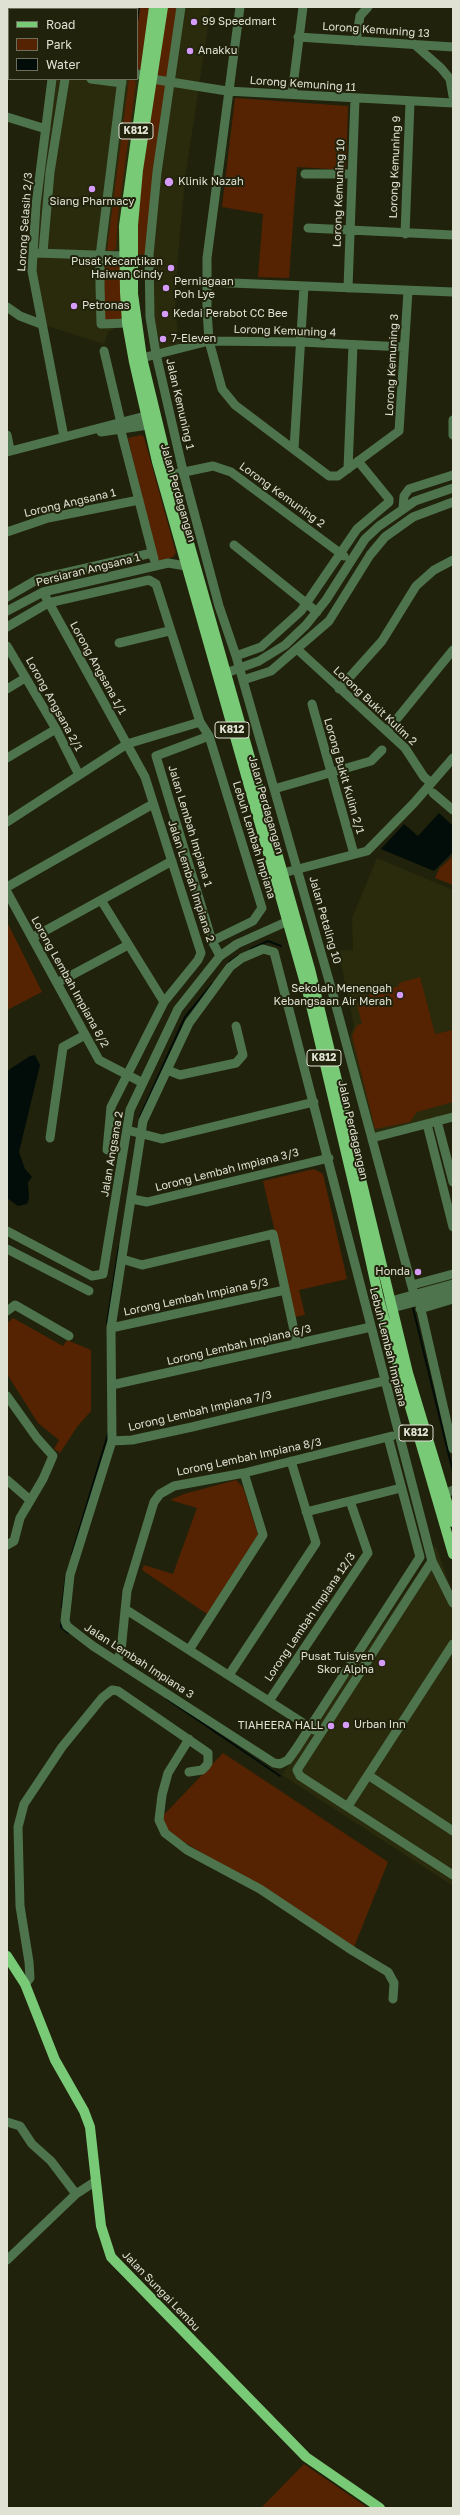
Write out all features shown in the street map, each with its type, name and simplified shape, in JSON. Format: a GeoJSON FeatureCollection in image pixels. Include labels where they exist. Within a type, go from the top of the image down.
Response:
{"type":"FeatureCollection","features":[{"type":"Feature","properties":{"kind":"main road","name":"Jalan Perdagangan"},"geometry":{"type":"LineString","coordinates":[[154,7],[143,72],[128,191],[123,256],[127,323],[182,551],[286,922],[310,1001],[356,1195],[453,1554]]}},
{"type":"Feature","properties":{"kind":"main road","name":"Jalan Perdagangan"},"geometry":{"type":"LineString","coordinates":[[163,7],[143,72],[133,225],[133,294],[151,420],[170,475],[310,969],[386,1306],[448,1492],[453,1522]]}},
{"type":"Feature","properties":{"kind":"main road","name":"Jalan Sungai Lembu"},"geometry":{"type":"LineString","coordinates":[[7,1956],[25,1984],[55,2060],[84,2111],[94,2144],[101,2226],[107,2248],[118,2266],[306,2457],[380,2508]]}},
{"type":"Feature","properties":{"kind":"street","name":"Jalan Kemuning 1"},"geometry":{"type":"LineString","coordinates":[[181,7],[157,172],[149,255],[150,317],[156,354],[183,471],[219,606],[240,669]]}},
{"type":"Feature","properties":{"kind":"street"},"geometry":{"type":"LineString","coordinates":[[240,7],[227,91],[208,250],[207,282],[210,341],[216,369],[227,397],[294,449]]}},
{"type":"Feature","properties":{"kind":"street"},"geometry":{"type":"LineString","coordinates":[[292,94],[303,7]]}},
{"type":"Feature","properties":{"kind":"street"},"geometry":{"type":"LineString","coordinates":[[356,41],[360,16],[368,7]]}},
{"type":"Feature","properties":{"kind":"street","name":"Lorong Kemuning 13"},"geometry":{"type":"LineString","coordinates":[[298,37],[453,47]]}},
{"type":"Feature","properties":{"kind":"street"},"geometry":{"type":"LineString","coordinates":[[414,44],[446,73],[450,79],[453,96]]}},
{"type":"Feature","properties":{"kind":"street","name":"Lorong Kemuning 11"},"geometry":{"type":"LineString","coordinates":[[143,72],[170,82],[227,91],[410,102],[453,103]]}},
{"type":"Feature","properties":{"kind":"street","name":"Lorong Selasih 2/3"},"geometry":{"type":"LineString","coordinates":[[52,80],[46,129],[38,253],[32,271],[64,438]]}},
{"type":"Feature","properties":{"kind":"street"},"geometry":{"type":"LineString","coordinates":[[65,80],[38,253],[123,256]]}},
{"type":"Feature","properties":{"kind":"street"},"geometry":{"type":"LineString","coordinates":[[106,80],[122,81],[100,256],[100,324],[127,323]]}},
{"type":"Feature","properties":{"kind":"street","name":"Lorong Kemuning 10"},"geometry":{"type":"LineString","coordinates":[[348,288],[355,99]]}},
{"type":"Feature","properties":{"kind":"street","name":"Lorong Kemuning 9"},"geometry":{"type":"LineString","coordinates":[[405,234],[410,102]]}},
{"type":"Feature","properties":{"kind":"street"},"geometry":{"type":"LineString","coordinates":[[7,117],[46,129]]}},
{"type":"Feature","properties":{"kind":"street"},"geometry":{"type":"LineString","coordinates":[[305,174],[352,174]]}},
{"type":"Feature","properties":{"kind":"street"},"geometry":{"type":"LineString","coordinates":[[308,228],[405,234],[453,235]]}},
{"type":"Feature","properties":{"kind":"street"},"geometry":{"type":"LineString","coordinates":[[207,282],[453,292]]}},
{"type":"Feature","properties":{"kind":"street"},"geometry":{"type":"LineString","coordinates":[[294,449],[304,286]]}},
{"type":"Feature","properties":{"kind":"street","name":"Lorong Kemuning 3"},"geometry":{"type":"LineString","coordinates":[[294,449],[329,476],[334,478],[399,431],[408,291]]}},
{"type":"Feature","properties":{"kind":"street"},"geometry":{"type":"LineString","coordinates":[[7,307],[20,316],[41,324]]}},
{"type":"Feature","properties":{"kind":"street","name":"Lorong Kemuning 4"},"geometry":{"type":"LineString","coordinates":[[142,358],[210,341],[301,342],[404,347]]}},
{"type":"Feature","properties":{"kind":"street"},"geometry":{"type":"LineString","coordinates":[[348,469],[353,345]]}},
{"type":"Feature","properties":{"kind":"street","name":"Persiaran Angsana 1"},"geometry":{"type":"LineString","coordinates":[[104,351],[155,566]]}},
{"type":"Feature","properties":{"kind":"street"},"geometry":{"type":"LineString","coordinates":[[7,437],[9,451],[151,420]]}},
{"type":"Feature","properties":{"kind":"street"},"geometry":{"type":"LineString","coordinates":[[453,420],[453,435]]}},
{"type":"Feature","properties":{"kind":"street"},"geometry":{"type":"LineString","coordinates":[[236,656],[261,647],[306,604],[357,529],[388,502],[389,499],[358,462]]}},
{"type":"Feature","properties":{"kind":"street","name":"Lorong Kemuning 2"},"geometry":{"type":"LineString","coordinates":[[170,475],[183,471],[213,466],[231,472],[350,560]]}},
{"type":"Feature","properties":{"kind":"street"},"geometry":{"type":"LineString","coordinates":[[403,508],[404,496],[409,489],[453,475]]}},
{"type":"Feature","properties":{"kind":"street"},"geometry":{"type":"LineString","coordinates":[[226,673],[259,661],[285,645],[318,612],[350,560],[374,530],[403,508],[415,501],[453,488]]}},
{"type":"Feature","properties":{"kind":"street","name":"Lorong Angsana 1"},"geometry":{"type":"LineString","coordinates":[[7,532],[48,518],[139,500]]}},
{"type":"Feature","properties":{"kind":"street"},"geometry":{"type":"LineString","coordinates":[[243,680],[271,671],[330,621],[370,554],[385,537],[413,517],[453,502]]}},
{"type":"Feature","properties":{"kind":"street"},"geometry":{"type":"LineString","coordinates":[[234,545],[306,604],[318,612]]}},
{"type":"Feature","properties":{"kind":"street","name":"Persiaran Angsana 1"},"geometry":{"type":"LineString","coordinates":[[168,563],[182,551]]}},
{"type":"Feature","properties":{"kind":"street"},"geometry":{"type":"LineString","coordinates":[[7,597],[38,579],[152,553]]}},
{"type":"Feature","properties":{"kind":"street"},"geometry":{"type":"LineString","coordinates":[[339,689],[382,641],[416,586],[430,573],[453,560]]}},
{"type":"Feature","properties":{"kind":"street","name":"Persiaran Angsana 1"},"geometry":{"type":"LineString","coordinates":[[7,611],[43,592],[168,563],[186,566]]}},
{"type":"Feature","properties":{"kind":"street"},"geometry":{"type":"LineString","coordinates":[[7,627],[48,603],[149,580],[156,584],[169,631],[119,644]]}},
{"type":"Feature","properties":{"kind":"street","name":"Lorong Angsana 1/1"},"geometry":{"type":"LineString","coordinates":[[43,592],[127,744]]}},
{"type":"Feature","properties":{"kind":"street","name":"Lebuh Lembah Impiana"},"geometry":{"type":"LineString","coordinates":[[169,631],[200,722],[209,736],[262,908],[253,921],[212,941]]}},
{"type":"Feature","properties":{"kind":"street","name":"Lorong Angsana 2/1"},"geometry":{"type":"LineString","coordinates":[[7,646],[56,729],[79,775]]}},
{"type":"Feature","properties":{"kind":"street","name":"Lorong Bukit Kulim 2"},"geometry":{"type":"LineString","coordinates":[[297,649],[405,748],[424,777],[431,783]]}},
{"type":"Feature","properties":{"kind":"street"},"geometry":{"type":"LineString","coordinates":[[387,731],[453,650]]}},
{"type":"Feature","properties":{"kind":"street","name":"Jalan Petaling 10"},"geometry":{"type":"LineString","coordinates":[[240,669],[416,1297],[453,1449]]}},
{"type":"Feature","properties":{"kind":"street"},"geometry":{"type":"LineString","coordinates":[[7,689],[25,678]]}},
{"type":"Feature","properties":{"kind":"street","name":"Lorong Bukit Kulim 2/1"},"geometry":{"type":"LineString","coordinates":[[312,704],[354,854]]}},
{"type":"Feature","properties":{"kind":"street"},"geometry":{"type":"LineString","coordinates":[[7,822],[127,744],[200,722]]}},
{"type":"Feature","properties":{"kind":"street"},"geometry":{"type":"LineString","coordinates":[[7,758],[56,729]]}},
{"type":"Feature","properties":{"kind":"street","name":"Jalan Lembah Impiana 1"},"geometry":{"type":"LineString","coordinates":[[209,736],[156,756],[212,941],[220,956]]}},
{"type":"Feature","properties":{"kind":"street","name":"Jalan Lembah Impiana 2"},"geometry":{"type":"LineString","coordinates":[[106,1150],[111,1107],[129,1076],[164,1002],[198,960],[201,953],[145,777],[127,744]]}},
{"type":"Feature","properties":{"kind":"street"},"geometry":{"type":"LineString","coordinates":[[274,789],[372,761],[382,750]]}},
{"type":"Feature","properties":{"kind":"street"},"geometry":{"type":"LineString","coordinates":[[283,873],[367,851],[453,758]]}},
{"type":"Feature","properties":{"kind":"street"},"geometry":{"type":"LineString","coordinates":[[434,793],[453,810]]}},
{"type":"Feature","properties":{"kind":"street"},"geometry":{"type":"LineString","coordinates":[[7,887],[153,804]]}},
{"type":"Feature","properties":{"kind":"street"},"geometry":{"type":"LineString","coordinates":[[32,938],[172,861]]}},
{"type":"Feature","properties":{"kind":"street","name":"Lorong Lembah Impiana 8/2"},"geometry":{"type":"LineString","coordinates":[[7,892],[99,1060],[143,1083]]}},
{"type":"Feature","properties":{"kind":"street"},"geometry":{"type":"LineString","coordinates":[[101,900],[164,1002]]}},
{"type":"Feature","properties":{"kind":"street","name":"Jalan Angsana 2"},"geometry":{"type":"LineString","coordinates":[[7,1231],[92,1276],[103,1274],[130,1110],[178,1009],[220,956],[237,944],[286,922]]}},
{"type":"Feature","properties":{"kind":"street"},"geometry":{"type":"LineString","coordinates":[[57,984],[128,945]]}},
{"type":"Feature","properties":{"kind":"street","name":"Lorong Lembah Impiana 7/3"},"geometry":{"type":"LineString","coordinates":[[274,952],[263,949],[242,958],[230,967],[189,1023],[145,1115],[111,1328],[112,1440],[132,1440],[192,1427],[384,1381]]}},
{"type":"Feature","properties":{"kind":"street","name":"Lebuh Lembah Impiana"},"geometry":{"type":"LineString","coordinates":[[274,952],[314,1102],[398,1435],[432,1561],[453,1604]]}},
{"type":"Feature","properties":{"kind":"street"},"geometry":{"type":"LineString","coordinates":[[167,1070],[180,1075],[236,1063],[244,1055],[236,1026]]}},
{"type":"Feature","properties":{"kind":"street"},"geometry":{"type":"LineString","coordinates":[[50,1138],[63,1047],[85,1035]]}},
{"type":"Feature","properties":{"kind":"street"},"geometry":{"type":"LineString","coordinates":[[127,1130],[162,1139],[314,1102]]}},
{"type":"Feature","properties":{"kind":"street"},"geometry":{"type":"LineString","coordinates":[[372,1138],[453,1117]]}},
{"type":"Feature","properties":{"kind":"street"},"geometry":{"type":"LineString","coordinates":[[437,1121],[453,1182]]}},
{"type":"Feature","properties":{"kind":"street"},"geometry":{"type":"LineString","coordinates":[[427,1124],[453,1227]]}},
{"type":"Feature","properties":{"kind":"street","name":"Lorong Lembah Impiana 3/3"},"geometry":{"type":"LineString","coordinates":[[132,1199],[148,1202],[328,1158]]}},
{"type":"Feature","properties":{"kind":"street"},"geometry":{"type":"LineString","coordinates":[[122,1259],[142,1265],[273,1234],[297,1344]]}},
{"type":"Feature","properties":{"kind":"street"},"geometry":{"type":"LineString","coordinates":[[17,1237],[8,1250],[89,1291]]}},
{"type":"Feature","properties":{"kind":"street"},"geometry":{"type":"LineString","coordinates":[[416,1297],[453,1274]]}},
{"type":"Feature","properties":{"kind":"street"},"geometry":{"type":"LineString","coordinates":[[386,1306],[453,1284]]}},
{"type":"Feature","properties":{"kind":"street","name":"Lorong Lembah Impiana 5/3"},"geometry":{"type":"LineString","coordinates":[[111,1328],[285,1290]]}},
{"type":"Feature","properties":{"kind":"street"},"geometry":{"type":"LineString","coordinates":[[416,1297],[453,1292]]}},
{"type":"Feature","properties":{"kind":"street"},"geometry":{"type":"LineString","coordinates":[[416,1297],[453,1299]]}},
{"type":"Feature","properties":{"kind":"street"},"geometry":{"type":"LineString","coordinates":[[7,1311],[15,1305],[69,1336]]}},
{"type":"Feature","properties":{"kind":"street","name":"Lorong Lembah Impiana 6/3"},"geometry":{"type":"LineString","coordinates":[[112,1384],[297,1344],[371,1326]]}},
{"type":"Feature","properties":{"kind":"street"},"geometry":{"type":"LineString","coordinates":[[7,1396],[37,1438],[53,1456],[44,1479],[20,1518],[14,1541],[7,1545]]}},
{"type":"Feature","properties":{"kind":"street","name":"Lorong Lembah Impiana 8/3"},"geometry":{"type":"LineString","coordinates":[[117,1661],[121,1651],[127,1592],[154,1502],[160,1494],[174,1486],[244,1473],[398,1435]]}},
{"type":"Feature","properties":{"kind":"street","name":"Jalan Lembah Impiana 3"},"geometry":{"type":"LineString","coordinates":[[112,1440],[70,1575],[65,1621],[71,1630],[117,1661],[274,1763],[280,1764],[288,1760],[420,1557],[388,1437]]}},
{"type":"Feature","properties":{"kind":"street"},"geometry":{"type":"LineString","coordinates":[[230,1676],[316,1543],[291,1461]]}},
{"type":"Feature","properties":{"kind":"street"},"geometry":{"type":"LineString","coordinates":[[189,1650],[263,1535],[244,1473]]}},
{"type":"Feature","properties":{"kind":"street"},"geometry":{"type":"LineString","coordinates":[[7,1480],[30,1500]]}},
{"type":"Feature","properties":{"kind":"street"},"geometry":{"type":"LineString","coordinates":[[306,1512],[401,1488]]}},
{"type":"Feature","properties":{"kind":"street","name":"Lorong Lembah Impiana 12/3"},"geometry":{"type":"LineString","coordinates":[[269,1701],[368,1553],[350,1501]]}},
{"type":"Feature","properties":{"kind":"street"},"geometry":{"type":"LineString","coordinates":[[432,1561],[320,1733],[297,1773],[453,1875]]}},
{"type":"Feature","properties":{"kind":"street"},"geometry":{"type":"LineString","coordinates":[[125,1609],[320,1733]]}},
{"type":"Feature","properties":{"kind":"street"},"geometry":{"type":"LineString","coordinates":[[348,1806],[453,1644]]}},
{"type":"Feature","properties":{"kind":"street"},"geometry":{"type":"LineString","coordinates":[[25,1984],[30,1978],[20,1906],[18,1827],[24,1804],[62,1747],[102,1698],[112,1690],[118,1691],[204,1749],[209,1757],[208,1763],[202,1770],[190,1772]]}},
{"type":"Feature","properties":{"kind":"street"},"geometry":{"type":"LineString","coordinates":[[189,1739],[168,1773],[162,1795],[159,1820],[165,1833],[187,1850],[260,1889],[352,1951],[388,1972],[394,1983],[393,1999]]}},
{"type":"Feature","properties":{"kind":"street"},"geometry":{"type":"LineString","coordinates":[[368,1775],[453,1831]]}},
{"type":"Feature","properties":{"kind":"street"},"geometry":{"type":"LineString","coordinates":[[7,2122],[20,2126],[32,2144],[50,2161],[76,2194]]}},
{"type":"Feature","properties":{"kind":"street"},"geometry":{"type":"LineString","coordinates":[[7,2260],[76,2194],[96,2181]]}},
{"type":"Feature","properties":{"kind":"shaded area"},"geometry":{"type":"Polygon","coordinates":[[[7,7],[134,7],[8,8],[7,29],[7,7]]]}},
{"type":"Feature","properties":{"kind":"shaded area"},"geometry":{"type":"Polygon","coordinates":[[[181,7],[211,7],[185,179],[175,310],[180,349],[156,354],[149,255],[181,7]]]}},
{"type":"Feature","properties":{"kind":"shaded area"},"geometry":{"type":"Polygon","coordinates":[[[138,75],[143,75],[127,323],[108,332],[104,344],[41,324],[32,271],[52,80],[138,80],[138,75]]]}},
{"type":"Feature","properties":{"kind":"shaded area","name":"Sekolah Menengah Kebangsaan Air Merah"},"geometry":{"type":"Polygon","coordinates":[[[377,858],[453,890],[453,1114],[374,1134],[350,1037],[354,1025],[341,964],[329,951],[353,950],[352,918],[377,858]]]}},
{"type":"Feature","properties":{"kind":"shaded area"},"geometry":{"type":"Polygon","coordinates":[[[436,1546],[453,1594],[453,1886],[282,1775],[436,1546]]]}},
{"type":"Feature","properties":{"kind":"green space"},"geometry":{"type":"Polygon","coordinates":[[[133,7],[154,7],[144,70],[138,69],[138,8],[133,7]]]}},
{"type":"Feature","properties":{"kind":"green space"},"geometry":{"type":"Polygon","coordinates":[[[163,7],[181,7],[149,255],[132,254],[163,7]]]}},
{"type":"Feature","properties":{"kind":"green space"},"geometry":{"type":"Polygon","coordinates":[[[129,80],[134,80],[136,83],[118,215],[116,249],[111,251],[107,250],[129,80]]]}},
{"type":"Feature","properties":{"kind":"green space"},"geometry":{"type":"Polygon","coordinates":[[[235,98],[348,106],[346,170],[297,167],[289,278],[258,277],[263,214],[222,207],[235,98]]]}},
{"type":"Feature","properties":{"kind":"green space"},"geometry":{"type":"Polygon","coordinates":[[[100,256],[123,256],[127,323],[101,324],[100,256]]]}},
{"type":"Feature","properties":{"kind":"green space"},"geometry":{"type":"Polygon","coordinates":[[[141,435],[144,437],[176,553],[173,557],[157,562],[128,438],[141,435]]]}},
{"type":"Feature","properties":{"kind":"green space"},"geometry":{"type":"Polygon","coordinates":[[[453,856],[453,885],[435,878],[439,869],[453,856]]]}},
{"type":"Feature","properties":{"kind":"green space"},"geometry":{"type":"Polygon","coordinates":[[[7,922],[42,992],[7,1010],[7,922]]]}},
{"type":"Feature","properties":{"kind":"green space"},"geometry":{"type":"Polygon","coordinates":[[[420,977],[435,1034],[453,1030],[453,1102],[417,1112],[410,1122],[375,1129],[352,1036],[357,1025],[362,1024],[357,1004],[363,1002],[361,997],[399,986],[399,983],[420,977]]]}},
{"type":"Feature","properties":{"kind":"green space"},"geometry":{"type":"Polygon","coordinates":[[[314,1169],[323,1174],[347,1279],[299,1290],[305,1315],[295,1317],[263,1181],[314,1169]]]}},
{"type":"Feature","properties":{"kind":"green space"},"geometry":{"type":"Polygon","coordinates":[[[13,1318],[63,1346],[67,1340],[91,1350],[91,1411],[77,1427],[60,1453],[54,1449],[59,1440],[38,1423],[7,1374],[7,1323],[13,1318]]]}},
{"type":"Feature","properties":{"kind":"green space"},"geometry":{"type":"Polygon","coordinates":[[[236,1480],[243,1487],[258,1535],[207,1614],[142,1570],[144,1565],[173,1574],[197,1508],[170,1500],[184,1494],[236,1480]]]}},
{"type":"Feature","properties":{"kind":"green space"},"geometry":{"type":"Polygon","coordinates":[[[223,1753],[388,1862],[354,1947],[155,1824],[223,1753]]]}},
{"type":"Feature","properties":{"kind":"green space"},"geometry":{"type":"Polygon","coordinates":[[[304,2464],[368,2508],[261,2508],[304,2464]]]}},
{"type":"Feature","properties":{"kind":"water"},"geometry":{"type":"Polygon","coordinates":[[[439,813],[453,826],[453,852],[434,871],[381,849],[404,824],[418,836],[439,813]]]}},
{"type":"Feature","properties":{"kind":"water"},"geometry":{"type":"Polygon","coordinates":[[[35,1055],[40,1065],[19,1152],[25,1169],[32,1177],[28,1182],[29,1199],[27,1204],[18,1206],[7,1198],[7,1071],[30,1056],[35,1055]]]}},
{"type":"Feature","properties":{"kind":"waterway"},"geometry":{"type":"LineString","coordinates":[[138,14],[139,7]]}},
{"type":"Feature","properties":{"kind":"waterway"},"geometry":{"type":"LineString","coordinates":[[251,949],[268,941],[281,946]]}},
{"type":"Feature","properties":{"kind":"waterway"},"geometry":{"type":"LineString","coordinates":[[229,962],[238,956]]}},
{"type":"Feature","properties":{"kind":"waterway"},"geometry":{"type":"LineString","coordinates":[[140,1117],[185,1017],[213,983]]}},
{"type":"Feature","properties":{"kind":"waterway"},"geometry":{"type":"LineString","coordinates":[[107,1323],[119,1247]]}},
{"type":"Feature","properties":{"kind":"waterway"},"geometry":{"type":"LineString","coordinates":[[413,1308],[453,1472]]}},
{"type":"Feature","properties":{"kind":"waterway"},"geometry":{"type":"LineString","coordinates":[[72,1554],[108,1434]]}},
{"type":"Feature","properties":{"kind":"waterway"},"geometry":{"type":"LineString","coordinates":[[62,1607],[66,1576]]}},
{"type":"Feature","properties":{"kind":"waterway"},"geometry":{"type":"LineString","coordinates":[[61,1621],[61,1627],[68,1633]]}},
{"type":"Feature","properties":{"kind":"waterway"},"geometry":{"type":"LineString","coordinates":[[167,1699],[280,1776]]}},
{"type":"Feature","properties":{"kind":"place","name":"99 Speedmart"},"geometry":{"type":"Point","coordinates":[194,22]}},
{"type":"Feature","properties":{"kind":"place","name":"Anakku"},"geometry":{"type":"Point","coordinates":[190,51]}},
{"type":"Feature","properties":{"kind":"place","name":"Klinik Nazah"},"geometry":{"type":"Point","coordinates":[169,182]}},
{"type":"Feature","properties":{"kind":"place","name":"Siang Pharmacy"},"geometry":{"type":"Point","coordinates":[92,189]}},
{"type":"Feature","properties":{"kind":"place","name":"Pusat Kecantikan Haiwan Cindy"},"geometry":{"type":"Point","coordinates":[171,268]}},
{"type":"Feature","properties":{"kind":"place","name":"Perniagaan Poh Lye"},"geometry":{"type":"Point","coordinates":[166,288]}},
{"type":"Feature","properties":{"kind":"place","name":"Petronas"},"geometry":{"type":"Point","coordinates":[74,306]}},
{"type":"Feature","properties":{"kind":"place","name":"Kedai Perabot CC Bee"},"geometry":{"type":"Point","coordinates":[165,314]}},
{"type":"Feature","properties":{"kind":"place","name":"7-Eleven"},"geometry":{"type":"Point","coordinates":[163,339]}},
{"type":"Feature","properties":{"kind":"place","name":"Sekolah Menengah Kebangsaan Air Merah"},"geometry":{"type":"Point","coordinates":[400,995]}},
{"type":"Feature","properties":{"kind":"place","name":"Honda"},"geometry":{"type":"Point","coordinates":[418,1272]}},
{"type":"Feature","properties":{"kind":"place","name":"Pusat Tuisyen Skor Alpha"},"geometry":{"type":"Point","coordinates":[382,1663]}},
{"type":"Feature","properties":{"kind":"place","name":"Urban Inn"},"geometry":{"type":"Point","coordinates":[346,1725]}},
{"type":"Feature","properties":{"kind":"place","name":"TIAHEERA HALL"},"geometry":{"type":"Point","coordinates":[331,1726]}}]}
